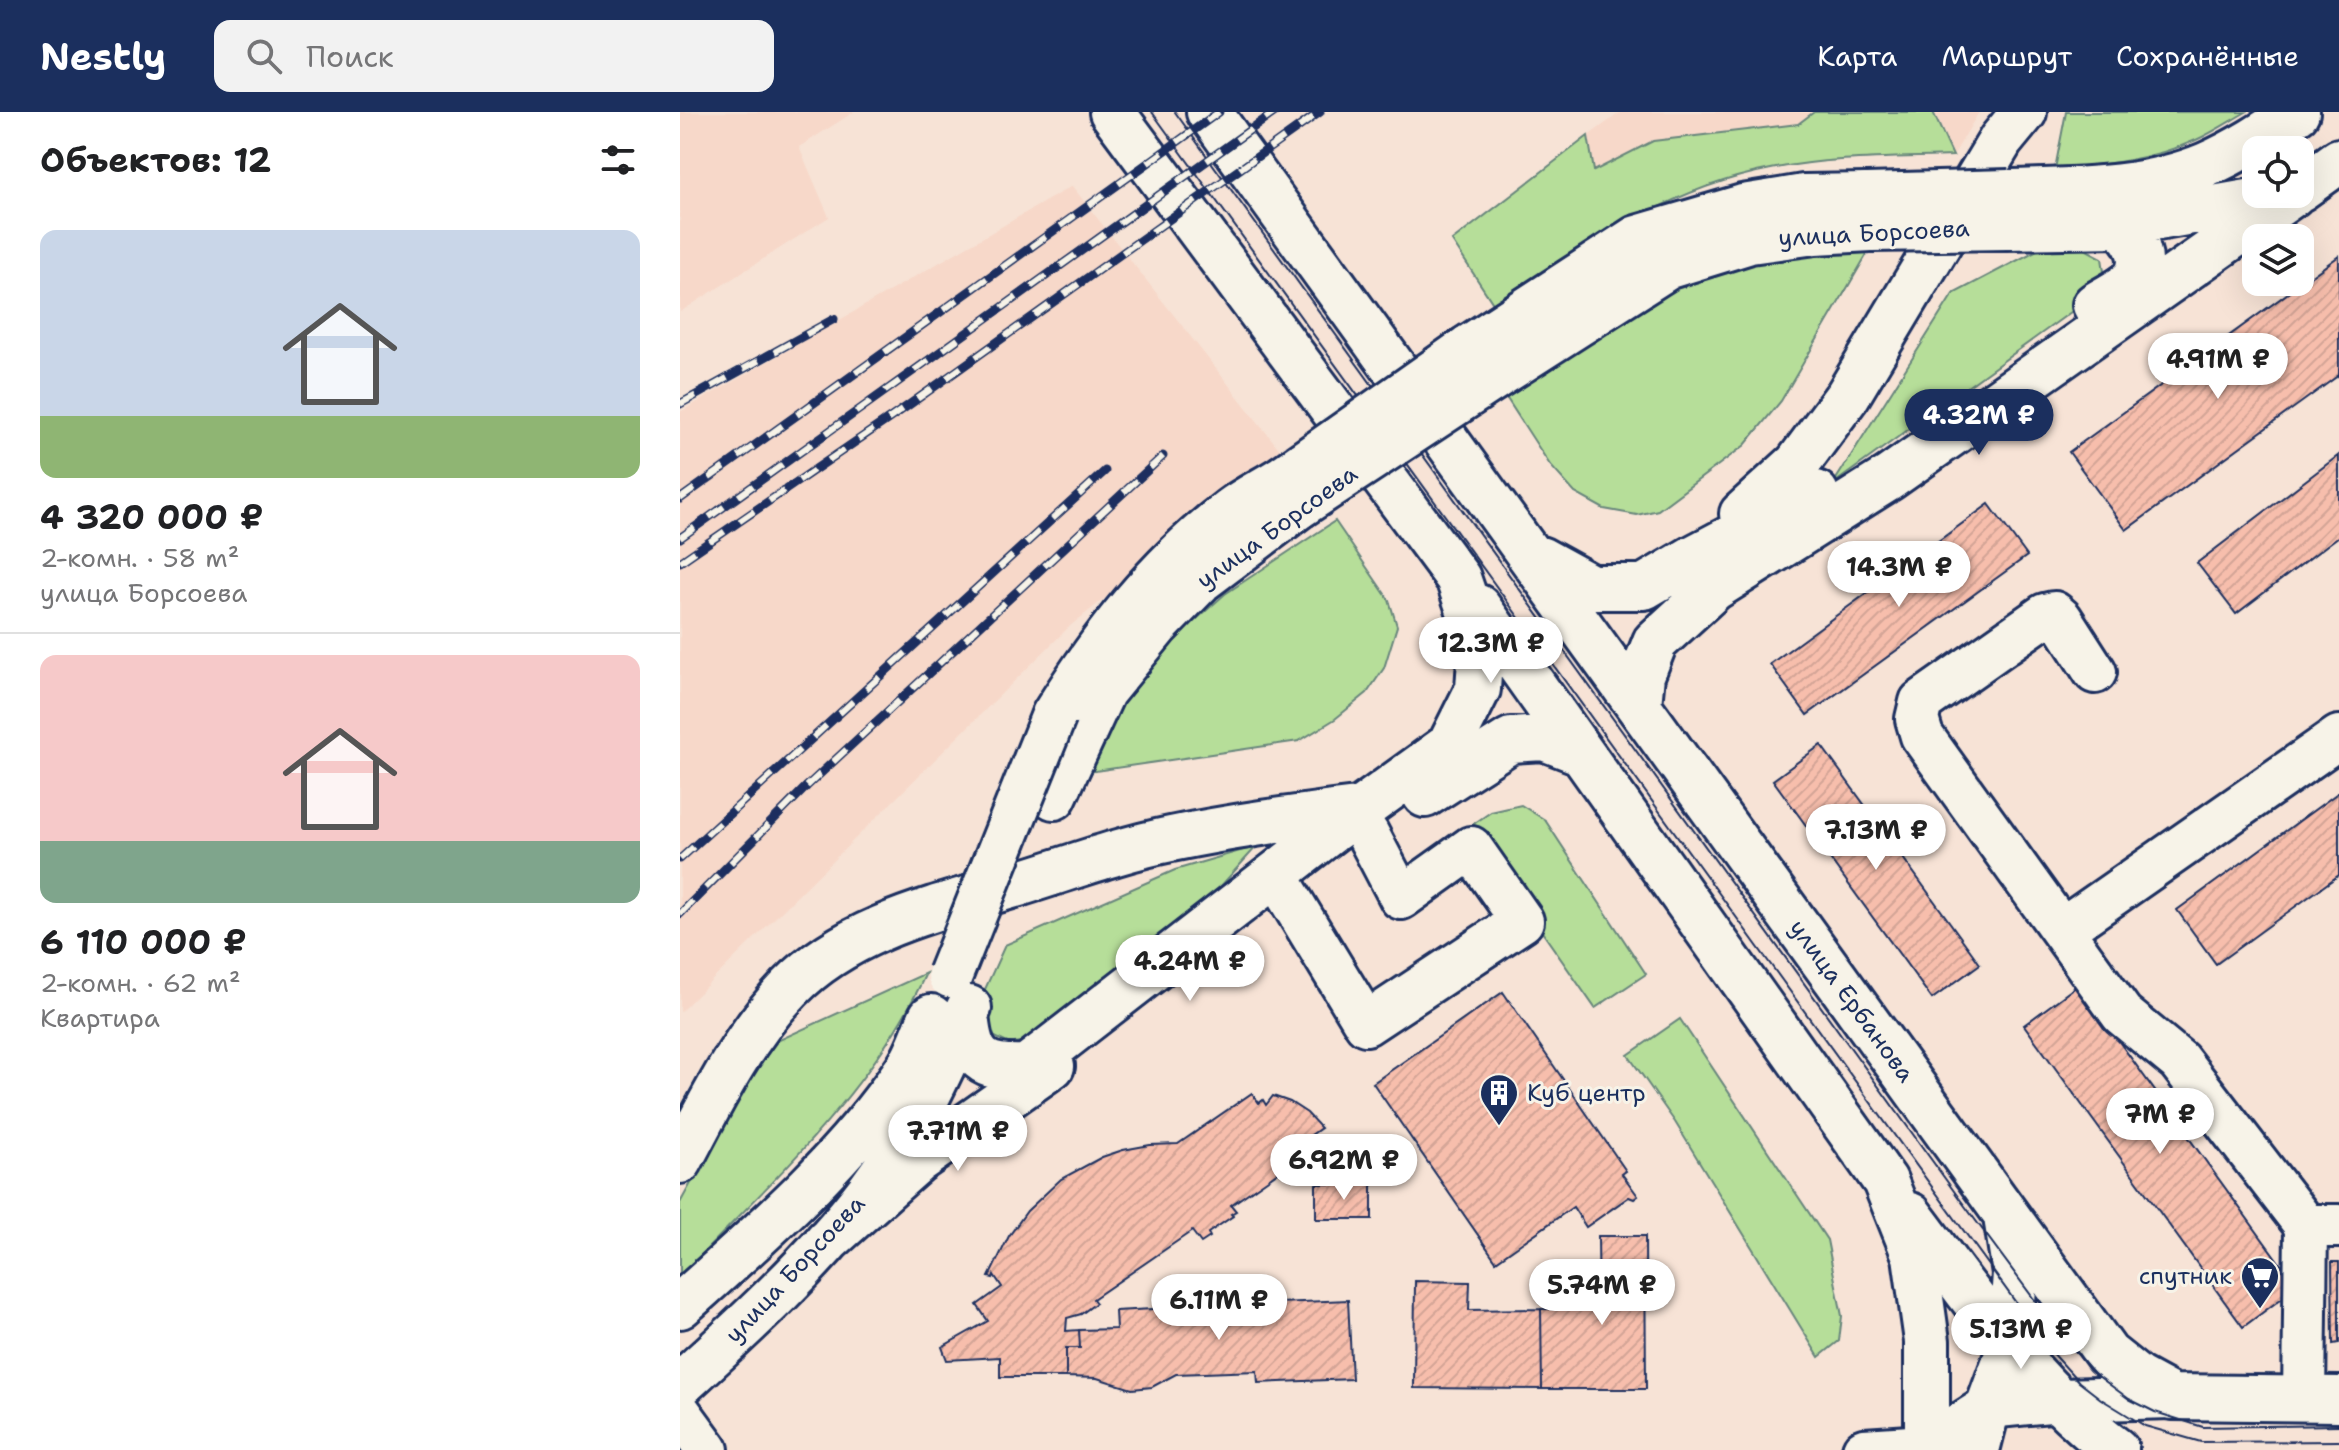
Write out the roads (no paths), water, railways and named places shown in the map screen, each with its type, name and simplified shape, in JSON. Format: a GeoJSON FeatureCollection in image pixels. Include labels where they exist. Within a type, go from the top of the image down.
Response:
{"type":"FeatureCollection","features":[{"type":"Feature","properties":{"kind":"main road","name":"улица Борсоева"},"geometry":{"type":"LineString","coordinates":[[827,1241],[917,1161],[1055,1064],[1283,887],[1450,745],[1478,689],[1481,645],[1458,578],[1112,112]]}},
{"type":"Feature","properties":{"kind":"main road","name":"улица Ербанова"},"geometry":{"type":"LineString","coordinates":[[1209,112],[2004,1211],[2015,1273],[2010,1347],[1988,1407],[1977,1450]]}},
{"type":"Feature","properties":{"kind":"main road"},"geometry":{"type":"LineString","coordinates":[[1693,558],[1797,464],[1848,395],[2001,140],[2024,112]]}},
{"type":"Feature","properties":{"kind":"main road"},"geometry":{"type":"LineString","coordinates":[[2008,210],[2097,189],[2155,181],[2203,166],[2247,145],[2297,112]]}},
{"type":"Feature","properties":{"kind":"main road"},"geometry":{"type":"LineString","coordinates":[[2314,179],[2339,161]]}},
{"type":"Feature","properties":{"kind":"main road"},"geometry":{"type":"LineString","coordinates":[[1354,824],[1027,1067],[999,1069],[980,1059],[969,1040],[965,992],[1054,715],[1079,674],[1148,586],[1231,510],[1291,492],[1480,364],[1637,238],[1743,207],[1804,197],[1869,212],[2008,210],[2118,225],[2242,203]]}},
{"type":"Feature","properties":{"kind":"main road"},"geometry":{"type":"LineString","coordinates":[[1639,705],[1642,675],[1655,642],[1714,588],[1889,478],[2273,208]]}},
{"type":"Feature","properties":{"kind":"main road"},"geometry":{"type":"LineString","coordinates":[[1528,552],[1591,587],[1644,587],[1833,484],[2132,280],[2138,269],[2139,253],[2134,239],[2118,225]]}},
{"type":"Feature","properties":{"kind":"main road","name":"улица Борсоева"},"geometry":{"type":"LineString","coordinates":[[680,1385],[755,1318],[827,1241],[889,1161],[932,1088],[965,992],[1103,691],[1157,625],[1291,492]]}},
{"type":"Feature","properties":{"kind":"main road"},"geometry":{"type":"LineString","coordinates":[[1458,578],[1885,1181],[2010,1347],[2060,1400],[2116,1450]]}},
{"type":"Feature","properties":{"kind":"main road","name":"улица Борсоева"},"geometry":{"type":"LineString","coordinates":[[680,1161],[722,1081],[754,1032],[792,986],[827,958],[873,932],[928,911],[1169,839],[1354,824],[1511,740],[1544,738],[1580,752]]}},
{"type":"Feature","properties":{"kind":"main road","name":"улица Борсоева"},"geometry":{"type":"LineString","coordinates":[[680,1306],[783,1213],[847,1146],[965,992]]}},
{"type":"Feature","properties":{"kind":"main road"},"geometry":{"type":"LineString","coordinates":[[1885,1181],[1915,1256],[1927,1341],[1933,1449]]}},
{"type":"Feature","properties":{"kind":"main road"},"geometry":{"type":"LineString","coordinates":[[2004,1211],[2107,1354],[2137,1378],[2172,1397],[2321,1399]]}},
{"type":"Feature","properties":{"kind":"street"},"geometry":{"type":"LineString","coordinates":[[2095,672],[2061,619],[2054,613],[2045,615],[1921,702],[1917,719],[1922,736],[2122,1014],[2179,1061],[2322,1226],[2321,1399]]}},
{"type":"Feature","properties":{"kind":"street"},"geometry":{"type":"LineString","coordinates":[[2062,930],[2339,737]]}},
{"type":"Feature","properties":{"kind":"street"},"geometry":{"type":"LineString","coordinates":[[1283,887],[1366,1024],[1522,921],[1471,848],[1401,898],[1354,824]]}},
{"type":"Feature","properties":{"kind":"street"},"geometry":{"type":"LineString","coordinates":[[1864,1450],[1933,1449],[1988,1407],[2060,1400],[2172,1397]]}},
{"type":"Feature","properties":{"kind":"street"},"geometry":{"type":"LineString","coordinates":[[680,1413],[707,1450]]}},
{"type":"Feature","properties":{"kind":"tram line"},"geometry":{"type":"LineString","coordinates":[[1152,112],[2051,1351],[2079,1382],[2145,1426],[2201,1442],[2339,1441]]}},
{"type":"Feature","properties":{"kind":"tram line"},"geometry":{"type":"LineString","coordinates":[[1175,112],[2062,1337],[2094,1373],[2129,1399],[2155,1412],[2203,1427],[2339,1425]]}},
{"type":"Feature","properties":{"kind":"railway"},"geometry":{"type":"LineString","coordinates":[[680,499],[1219,112]]}},
{"type":"Feature","properties":{"kind":"railway"},"geometry":{"type":"LineString","coordinates":[[680,538],[1275,112]]}},
{"type":"Feature","properties":{"kind":"railway"},"geometry":{"type":"LineString","coordinates":[[680,562],[906,407],[1320,112]]}},
{"type":"Feature","properties":{"kind":"railway"},"geometry":{"type":"LineString","coordinates":[[680,404],[834,319]]}},
{"type":"Feature","properties":{"kind":"railway"},"geometry":{"type":"LineString","coordinates":[[680,914],[807,786],[1163,456]]}},
{"type":"Feature","properties":{"kind":"railway"},"geometry":{"type":"LineString","coordinates":[[680,859],[1105,471]]}},
{"type":"Feature","properties":{"kind":"place","name":"Куб центр"},"geometry":{"type":"Point","coordinates":[1499,1127]}},
{"type":"Feature","properties":{"kind":"place","name":"спутник"},"geometry":{"type":"Point","coordinates":[2260,1310]}}]}
